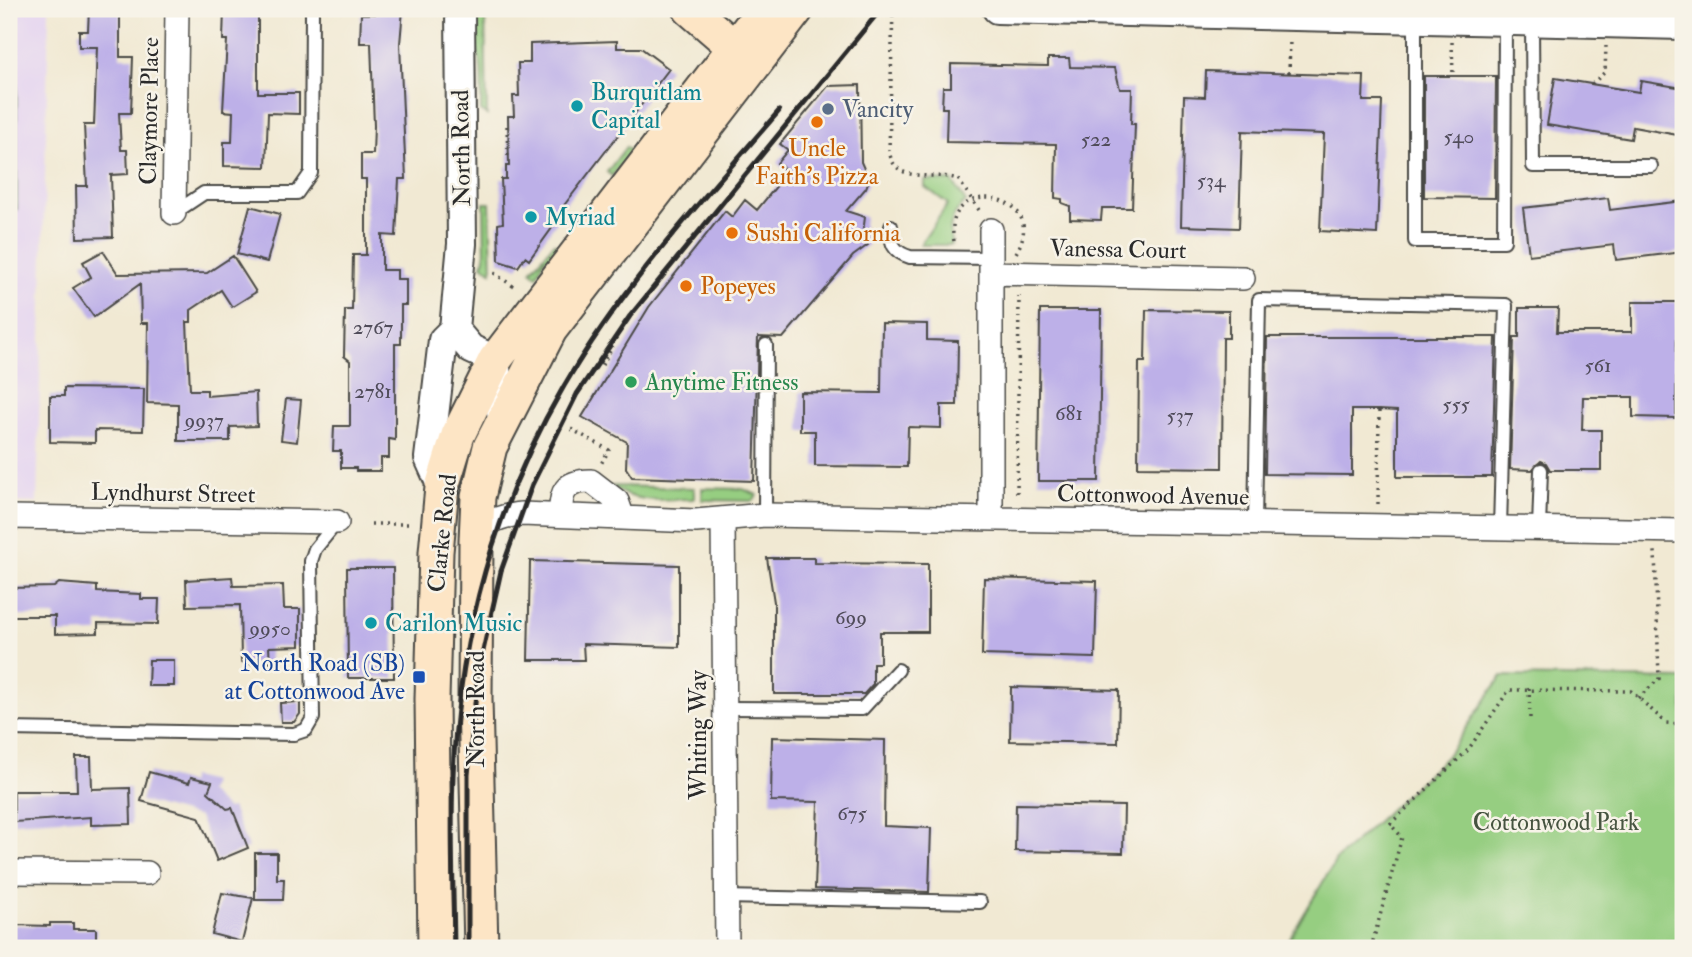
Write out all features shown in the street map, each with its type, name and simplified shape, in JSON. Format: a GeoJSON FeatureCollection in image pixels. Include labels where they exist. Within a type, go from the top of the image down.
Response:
{"type":"FeatureCollection","features":[{"type":"Feature","properties":{"kind":"main road"},"geometry":{"type":"LineString","coordinates":[[690,9],[734,47]]}},
{"type":"Feature","properties":{"kind":"main road","name":"Clarke Road"},"geometry":{"type":"LineString","coordinates":[[435,948],[432,699],[436,552],[443,487],[458,435],[495,360],[764,9]]}},
{"type":"Feature","properties":{"kind":"main road"},"geometry":{"type":"LineString","coordinates":[[502,419],[550,330],[797,9]]}},
{"type":"Feature","properties":{"kind":"main road","name":"North Road"},"geometry":{"type":"LineString","coordinates":[[481,948],[475,699],[476,540],[478,497],[490,447],[502,419]]}},
{"type":"Feature","properties":{"kind":"street","name":"Claymore Place"},"geometry":{"type":"LineString","coordinates":[[174,213],[177,9]]}},
{"type":"Feature","properties":{"kind":"street","name":"North Road"},"geometry":{"type":"LineString","coordinates":[[443,487],[429,458],[443,340],[454,329],[462,211],[460,9]]}},
{"type":"Feature","properties":{"kind":"street"},"geometry":{"type":"LineString","coordinates":[[997,9],[1415,19],[1508,18],[1683,25]]}},
{"type":"Feature","properties":{"kind":"street"},"geometry":{"type":"LineString","coordinates":[[991,230],[991,518]]}},
{"type":"Feature","properties":{"kind":"street","name":"Vanessa Court"},"geometry":{"type":"LineString","coordinates":[[991,265],[1243,278]]}},
{"type":"Feature","properties":{"kind":"street"},"geometry":{"type":"LineString","coordinates":[[454,329],[471,349],[495,360]]}},
{"type":"Feature","properties":{"kind":"street","name":"North Road"},"geometry":{"type":"LineString","coordinates":[[495,360],[502,419]]}},
{"type":"Feature","properties":{"kind":"street"},"geometry":{"type":"LineString","coordinates":[[561,515],[561,495],[565,488],[574,482],[591,481],[617,501],[615,517]]}},
{"type":"Feature","properties":{"kind":"street","name":"Cottonwood Avenue"},"geometry":{"type":"LineString","coordinates":[[476,540],[491,521],[502,516],[561,515],[723,521],[765,515],[1683,531]]}},
{"type":"Feature","properties":{"kind":"street","name":"Lyndhurst Street"},"geometry":{"type":"LineString","coordinates":[[9,517],[337,522]]}},
{"type":"Feature","properties":{"kind":"street","name":"Whiting Way"},"geometry":{"type":"LineString","coordinates":[[723,521],[724,897],[727,948]]}},
{"type":"Feature","properties":{"kind":"street"},"geometry":{"type":"LineString","coordinates":[[9,872],[147,873]]}},
{"type":"Feature","properties":{"kind":"lane"},"geometry":{"type":"LineString","coordinates":[[174,213],[204,193],[297,193],[311,173],[312,9]]}},
{"type":"Feature","properties":{"kind":"lane"},"geometry":{"type":"LineString","coordinates":[[1415,19],[1415,241],[1504,241],[1508,18]]}},
{"type":"Feature","properties":{"kind":"lane"},"geometry":{"type":"LineString","coordinates":[[1508,18],[1533,166],[1651,166]]}},
{"type":"Feature","properties":{"kind":"lane"},"geometry":{"type":"LineString","coordinates":[[891,226],[892,246],[899,253],[910,257],[991,265]]}},
{"type":"Feature","properties":{"kind":"lane"},"geometry":{"type":"LineString","coordinates":[[1255,523],[1259,300],[1506,305],[1500,528]]}},
{"type":"Feature","properties":{"kind":"lane"},"geometry":{"type":"LineString","coordinates":[[765,515],[766,345]]}},
{"type":"Feature","properties":{"kind":"lane"},"geometry":{"type":"LineString","coordinates":[[1539,528],[1541,470]]}},
{"type":"Feature","properties":{"kind":"lane"},"geometry":{"type":"LineString","coordinates":[[9,729],[294,734],[306,730],[313,718],[311,561],[315,549],[337,522]]}},
{"type":"Feature","properties":{"kind":"lane"},"geometry":{"type":"LineString","coordinates":[[724,708],[862,709],[898,670]]}},
{"type":"Feature","properties":{"kind":"lane"},"geometry":{"type":"LineString","coordinates":[[724,897],[980,902]]}},
{"type":"Feature","properties":{"kind":"path"},"geometry":{"type":"LineString","coordinates":[[893,9],[889,150],[891,163],[899,171],[911,175],[958,179],[991,230]]}},
{"type":"Feature","properties":{"kind":"path"},"geometry":{"type":"LineString","coordinates":[[1289,73],[1290,33]]}},
{"type":"Feature","properties":{"kind":"path"},"geometry":{"type":"LineString","coordinates":[[1451,37],[1453,76]]}},
{"type":"Feature","properties":{"kind":"path"},"geometry":{"type":"LineString","coordinates":[[1592,84],[1605,72],[1607,40]]}},
{"type":"Feature","properties":{"kind":"path"},"geometry":{"type":"LineString","coordinates":[[508,126],[508,160]]}},
{"type":"Feature","properties":{"kind":"path"},"geometry":{"type":"LineString","coordinates":[[494,273],[513,286]]}},
{"type":"Feature","properties":{"kind":"path"},"geometry":{"type":"LineString","coordinates":[[1015,287],[1019,292],[1017,493]]}},
{"type":"Feature","properties":{"kind":"path"},"geometry":{"type":"LineString","coordinates":[[601,365],[613,346]]}},
{"type":"Feature","properties":{"kind":"path"},"geometry":{"type":"LineString","coordinates":[[1378,410],[1378,506]]}},
{"type":"Feature","properties":{"kind":"path"},"geometry":{"type":"LineString","coordinates":[[571,429],[610,450],[598,469]]}},
{"type":"Feature","properties":{"kind":"path"},"geometry":{"type":"LineString","coordinates":[[371,524],[416,523]]}},
{"type":"Feature","properties":{"kind":"path"},"geometry":{"type":"LineString","coordinates":[[1639,698],[1658,679],[1655,531]]}},
{"type":"Feature","properties":{"kind":"path"},"geometry":{"type":"LineString","coordinates":[[1529,688],[1530,718]]}},
{"type":"Feature","properties":{"kind":"path"},"geometry":{"type":"LineString","coordinates":[[1371,948],[1402,837],[1390,824],[1468,750],[1509,690],[1529,688],[1631,691],[1666,723],[1683,724]]}},
{"type":"Feature","properties":{"kind":"shaded area"},"geometry":{"type":"Polygon","coordinates":[[[9,9],[49,9],[37,503],[9,502],[9,9]]]}},
{"type":"Feature","properties":{"kind":"green space"},"geometry":{"type":"Polygon","coordinates":[[[9,9],[16,9],[17,209],[9,208],[9,9]]]}},
{"type":"Feature","properties":{"kind":"green space"},"geometry":{"type":"Polygon","coordinates":[[[485,12],[487,115],[481,111],[481,67],[473,34],[478,16],[485,12]]]}},
{"type":"Feature","properties":{"kind":"green space"},"geometry":{"type":"Polygon","coordinates":[[[626,147],[631,151],[612,176],[607,172],[626,147]]]}},
{"type":"Feature","properties":{"kind":"green space"},"geometry":{"type":"Polygon","coordinates":[[[925,180],[952,181],[966,202],[952,221],[952,245],[920,245],[948,204],[925,187],[925,180]]]}},
{"type":"Feature","properties":{"kind":"green space"},"geometry":{"type":"Polygon","coordinates":[[[484,203],[490,203],[492,272],[482,265],[485,258],[484,203]]]}},
{"type":"Feature","properties":{"kind":"green space"},"geometry":{"type":"Polygon","coordinates":[[[554,243],[559,246],[548,260],[545,258],[537,276],[531,271],[554,243]]]}},
{"type":"Feature","properties":{"kind":"green space"},"geometry":{"type":"Polygon","coordinates":[[[612,486],[694,488],[694,499],[640,498],[620,492],[612,486]]]}},
{"type":"Feature","properties":{"kind":"green space"},"geometry":{"type":"Polygon","coordinates":[[[702,488],[743,489],[757,495],[753,501],[702,500],[702,488]]]}},
{"type":"Feature","properties":{"kind":"green space","name":"Cottonwood Park"},"geometry":{"type":"Polygon","coordinates":[[[1502,676],[1683,679],[1683,948],[1287,948],[1288,941],[1336,860],[1446,757],[1502,676]]]}},
{"type":"Feature","properties":{"kind":"building"},"geometry":{"type":"Polygon","coordinates":[[[89,9],[120,9],[120,57],[133,57],[131,113],[119,113],[121,150],[127,150],[128,174],[111,175],[113,237],[77,238],[76,186],[87,186],[84,125],[94,125],[97,47],[79,47],[79,31],[88,31],[89,9]]]}},
{"type":"Feature","properties":{"kind":"building"},"geometry":{"type":"Polygon","coordinates":[[[224,9],[258,9],[258,93],[299,93],[299,114],[268,113],[266,167],[224,166],[224,142],[232,142],[233,112],[223,111],[227,40],[223,40],[224,9]]]}},
{"type":"Feature","properties":{"kind":"building"},"geometry":{"type":"Polygon","coordinates":[[[375,9],[403,9],[400,44],[406,179],[399,179],[396,236],[382,235],[382,270],[397,270],[397,279],[406,279],[406,305],[401,305],[401,344],[395,344],[395,440],[389,439],[389,458],[381,458],[381,471],[356,471],[356,468],[341,468],[341,451],[333,451],[334,426],[350,426],[350,361],[344,356],[345,310],[352,310],[353,255],[366,255],[366,179],[361,179],[361,154],[373,154],[374,126],[371,43],[360,43],[361,14],[375,14],[375,9]]]}},
{"type":"Feature","properties":{"kind":"building","name":"Burquitlam Capital"},"geometry":{"type":"Polygon","coordinates":[[[617,41],[617,48],[641,48],[669,69],[562,208],[565,210],[529,260],[525,257],[518,267],[499,261],[498,224],[503,223],[501,179],[506,179],[506,166],[509,166],[508,116],[514,116],[513,96],[519,96],[518,63],[530,63],[530,44],[617,41]]]}},
{"type":"Feature","properties":{"kind":"building"},"geometry":{"type":"Polygon","coordinates":[[[1048,58],[1069,58],[1070,67],[1115,68],[1120,89],[1132,89],[1131,124],[1135,124],[1132,208],[1102,208],[1101,220],[1070,219],[1070,206],[1062,203],[1062,199],[1055,198],[1056,144],[946,142],[947,108],[942,108],[943,87],[951,87],[951,64],[1048,66],[1048,58]]]}},
{"type":"Feature","properties":{"kind":"building"},"geometry":{"type":"Polygon","coordinates":[[[1206,71],[1364,76],[1363,101],[1382,101],[1377,234],[1320,231],[1324,134],[1242,131],[1239,228],[1181,226],[1184,96],[1205,97],[1206,71]]]}},
{"type":"Feature","properties":{"kind":"building"},"geometry":{"type":"Polygon","coordinates":[[[1424,76],[1496,76],[1495,198],[1424,197],[1424,76]]]}},
{"type":"Feature","properties":{"kind":"building"},"geometry":{"type":"Polygon","coordinates":[[[1555,78],[1639,92],[1641,81],[1683,88],[1683,136],[1633,127],[1631,139],[1547,125],[1555,78]]]}},
{"type":"Feature","properties":{"kind":"building"},"geometry":{"type":"Polygon","coordinates":[[[860,85],[861,162],[869,180],[866,188],[846,211],[865,217],[863,233],[868,245],[853,256],[783,338],[758,337],[754,481],[632,477],[626,468],[627,442],[582,417],[649,307],[725,211],[732,217],[745,200],[757,210],[788,172],[777,163],[788,150],[780,144],[828,86],[860,85]]]}},
{"type":"Feature","properties":{"kind":"building"},"geometry":{"type":"Polygon","coordinates":[[[1608,198],[1610,210],[1683,201],[1683,252],[1616,260],[1614,245],[1529,255],[1523,208],[1608,198]]]}},
{"type":"Feature","properties":{"kind":"building"},"geometry":{"type":"Polygon","coordinates":[[[250,206],[280,214],[267,262],[237,254],[250,206]]]}},
{"type":"Feature","properties":{"kind":"building"},"geometry":{"type":"Polygon","coordinates":[[[103,251],[118,274],[207,273],[233,256],[256,292],[232,307],[221,290],[191,310],[191,322],[187,322],[190,390],[207,390],[207,396],[256,392],[257,426],[230,427],[230,441],[178,441],[178,404],[147,403],[148,323],[141,323],[140,284],[94,317],[73,288],[91,277],[83,262],[103,251]]]}},
{"type":"Feature","properties":{"kind":"building"},"geometry":{"type":"Polygon","coordinates":[[[1632,302],[1677,302],[1676,418],[1633,417],[1633,397],[1583,397],[1582,430],[1601,430],[1601,470],[1550,470],[1546,463],[1541,461],[1532,470],[1510,469],[1514,337],[1519,337],[1519,308],[1558,308],[1557,332],[1632,332],[1632,302]]]}},
{"type":"Feature","properties":{"kind":"building"},"geometry":{"type":"Polygon","coordinates":[[[1040,310],[1101,310],[1099,481],[1038,481],[1040,310]]]}},
{"type":"Feature","properties":{"kind":"building"},"geometry":{"type":"Polygon","coordinates":[[[1146,310],[1229,311],[1229,338],[1223,338],[1222,468],[1138,467],[1139,362],[1145,362],[1146,310]]]}},
{"type":"Feature","properties":{"kind":"building"},"geometry":{"type":"Polygon","coordinates":[[[882,323],[927,324],[927,340],[958,341],[957,405],[941,405],[941,428],[908,427],[907,467],[815,466],[815,431],[800,431],[800,392],[881,393],[882,323]]]}},
{"type":"Feature","properties":{"kind":"building"},"geometry":{"type":"Polygon","coordinates":[[[1267,337],[1496,337],[1492,477],[1397,477],[1397,411],[1379,410],[1352,410],[1352,475],[1265,474],[1267,337]]]}},
{"type":"Feature","properties":{"kind":"building"},"geometry":{"type":"Polygon","coordinates":[[[64,388],[144,389],[143,431],[95,430],[95,443],[50,442],[50,396],[64,396],[64,388]]]}},
{"type":"Feature","properties":{"kind":"building"},"geometry":{"type":"Polygon","coordinates":[[[286,399],[301,400],[297,442],[281,440],[286,399]]]}},
{"type":"Feature","properties":{"kind":"building"},"geometry":{"type":"Polygon","coordinates":[[[767,558],[814,558],[814,563],[928,564],[928,632],[880,632],[880,663],[873,663],[873,684],[864,694],[774,694],[774,602],[767,558]]]}},
{"type":"Feature","properties":{"kind":"building"},"geometry":{"type":"Polygon","coordinates":[[[530,561],[679,565],[679,647],[583,644],[584,660],[528,660],[530,561]]]}},
{"type":"Feature","properties":{"kind":"building","name":"Carilon Music"},"geometry":{"type":"Polygon","coordinates":[[[347,568],[393,568],[394,678],[348,678],[347,568]]]}},
{"type":"Feature","properties":{"kind":"building"},"geometry":{"type":"Polygon","coordinates":[[[232,577],[233,586],[283,585],[284,609],[300,609],[300,646],[269,647],[270,663],[245,664],[241,661],[240,605],[187,606],[186,580],[232,577]]]}},
{"type":"Feature","properties":{"kind":"building"},"geometry":{"type":"Polygon","coordinates":[[[984,578],[1097,581],[1095,658],[982,655],[984,578]]]}},
{"type":"Feature","properties":{"kind":"building"},"geometry":{"type":"Polygon","coordinates":[[[59,583],[97,586],[97,592],[141,594],[141,599],[159,599],[158,624],[98,623],[98,633],[55,634],[55,616],[9,616],[9,588],[54,587],[59,583]]]}},
{"type":"Feature","properties":{"kind":"building"},"geometry":{"type":"Polygon","coordinates":[[[149,660],[174,660],[174,686],[148,686],[149,660]]]}},
{"type":"Feature","properties":{"kind":"building"},"geometry":{"type":"Polygon","coordinates":[[[1011,687],[1119,690],[1118,743],[1010,741],[1011,687]]]}},
{"type":"Feature","properties":{"kind":"building"},"geometry":{"type":"Polygon","coordinates":[[[300,702],[300,714],[294,722],[281,722],[280,703],[300,702]]]}},
{"type":"Feature","properties":{"kind":"building"},"geometry":{"type":"Polygon","coordinates":[[[772,737],[885,740],[884,826],[931,828],[929,892],[815,889],[818,802],[771,801],[772,737]]]}},
{"type":"Feature","properties":{"kind":"building"},"geometry":{"type":"Polygon","coordinates":[[[76,757],[91,757],[92,789],[130,788],[131,824],[91,825],[91,817],[14,822],[14,791],[77,791],[76,757]]]}},
{"type":"Feature","properties":{"kind":"building"},"geometry":{"type":"Polygon","coordinates":[[[149,772],[189,783],[191,777],[212,782],[208,792],[227,809],[232,808],[248,848],[217,861],[199,817],[141,801],[149,772]]]}},
{"type":"Feature","properties":{"kind":"building"},"geometry":{"type":"Polygon","coordinates":[[[1016,804],[1124,806],[1123,853],[1015,851],[1016,804]]]}},
{"type":"Feature","properties":{"kind":"building"},"geometry":{"type":"Polygon","coordinates":[[[255,853],[277,853],[277,879],[284,879],[283,900],[255,900],[255,853]]]}},
{"type":"Feature","properties":{"kind":"building"},"geometry":{"type":"Polygon","coordinates":[[[222,893],[253,898],[242,942],[212,934],[222,893]]]}},
{"type":"Feature","properties":{"kind":"building"},"geometry":{"type":"Polygon","coordinates":[[[50,923],[73,923],[73,929],[96,929],[96,948],[14,948],[14,925],[50,926],[50,923]]]}},
{"type":"Feature","properties":{"kind":"railway"},"geometry":{"type":"LineString","coordinates":[[468,948],[468,775],[478,673],[501,571],[532,485],[577,394],[630,316],[881,9]]}},
{"type":"Feature","properties":{"kind":"railway"},"geometry":{"type":"LineString","coordinates":[[454,948],[453,789],[460,694],[474,614],[511,496],[544,422],[587,349],[612,313],[666,243],[779,111]]}},
{"type":"Feature","properties":{"kind":"place","name":"Burquitlam Capital"},"geometry":{"type":"Point","coordinates":[577,106]}},
{"type":"Feature","properties":{"kind":"place","name":"Vancity"},"geometry":{"type":"Point","coordinates":[828,109]}},
{"type":"Feature","properties":{"kind":"place","name":"Uncle Faith's Pizza"},"geometry":{"type":"Point","coordinates":[817,122]}},
{"type":"Feature","properties":{"kind":"place","name":"Myriad"},"geometry":{"type":"Point","coordinates":[531,217]}},
{"type":"Feature","properties":{"kind":"place","name":"Sushi California"},"geometry":{"type":"Point","coordinates":[732,233]}},
{"type":"Feature","properties":{"kind":"place","name":"Popeyes"},"geometry":{"type":"Point","coordinates":[686,286]}},
{"type":"Feature","properties":{"kind":"place","name":"Anytime Fitness"},"geometry":{"type":"Point","coordinates":[631,382]}},
{"type":"Feature","properties":{"kind":"place","name":"Carilon Music"},"geometry":{"type":"Point","coordinates":[371,623]}},
{"type":"Feature","properties":{"kind":"place","name":"North Road (SB) at Cottonwood Ave"},"geometry":{"type":"Point","coordinates":[419,677]}}]}
